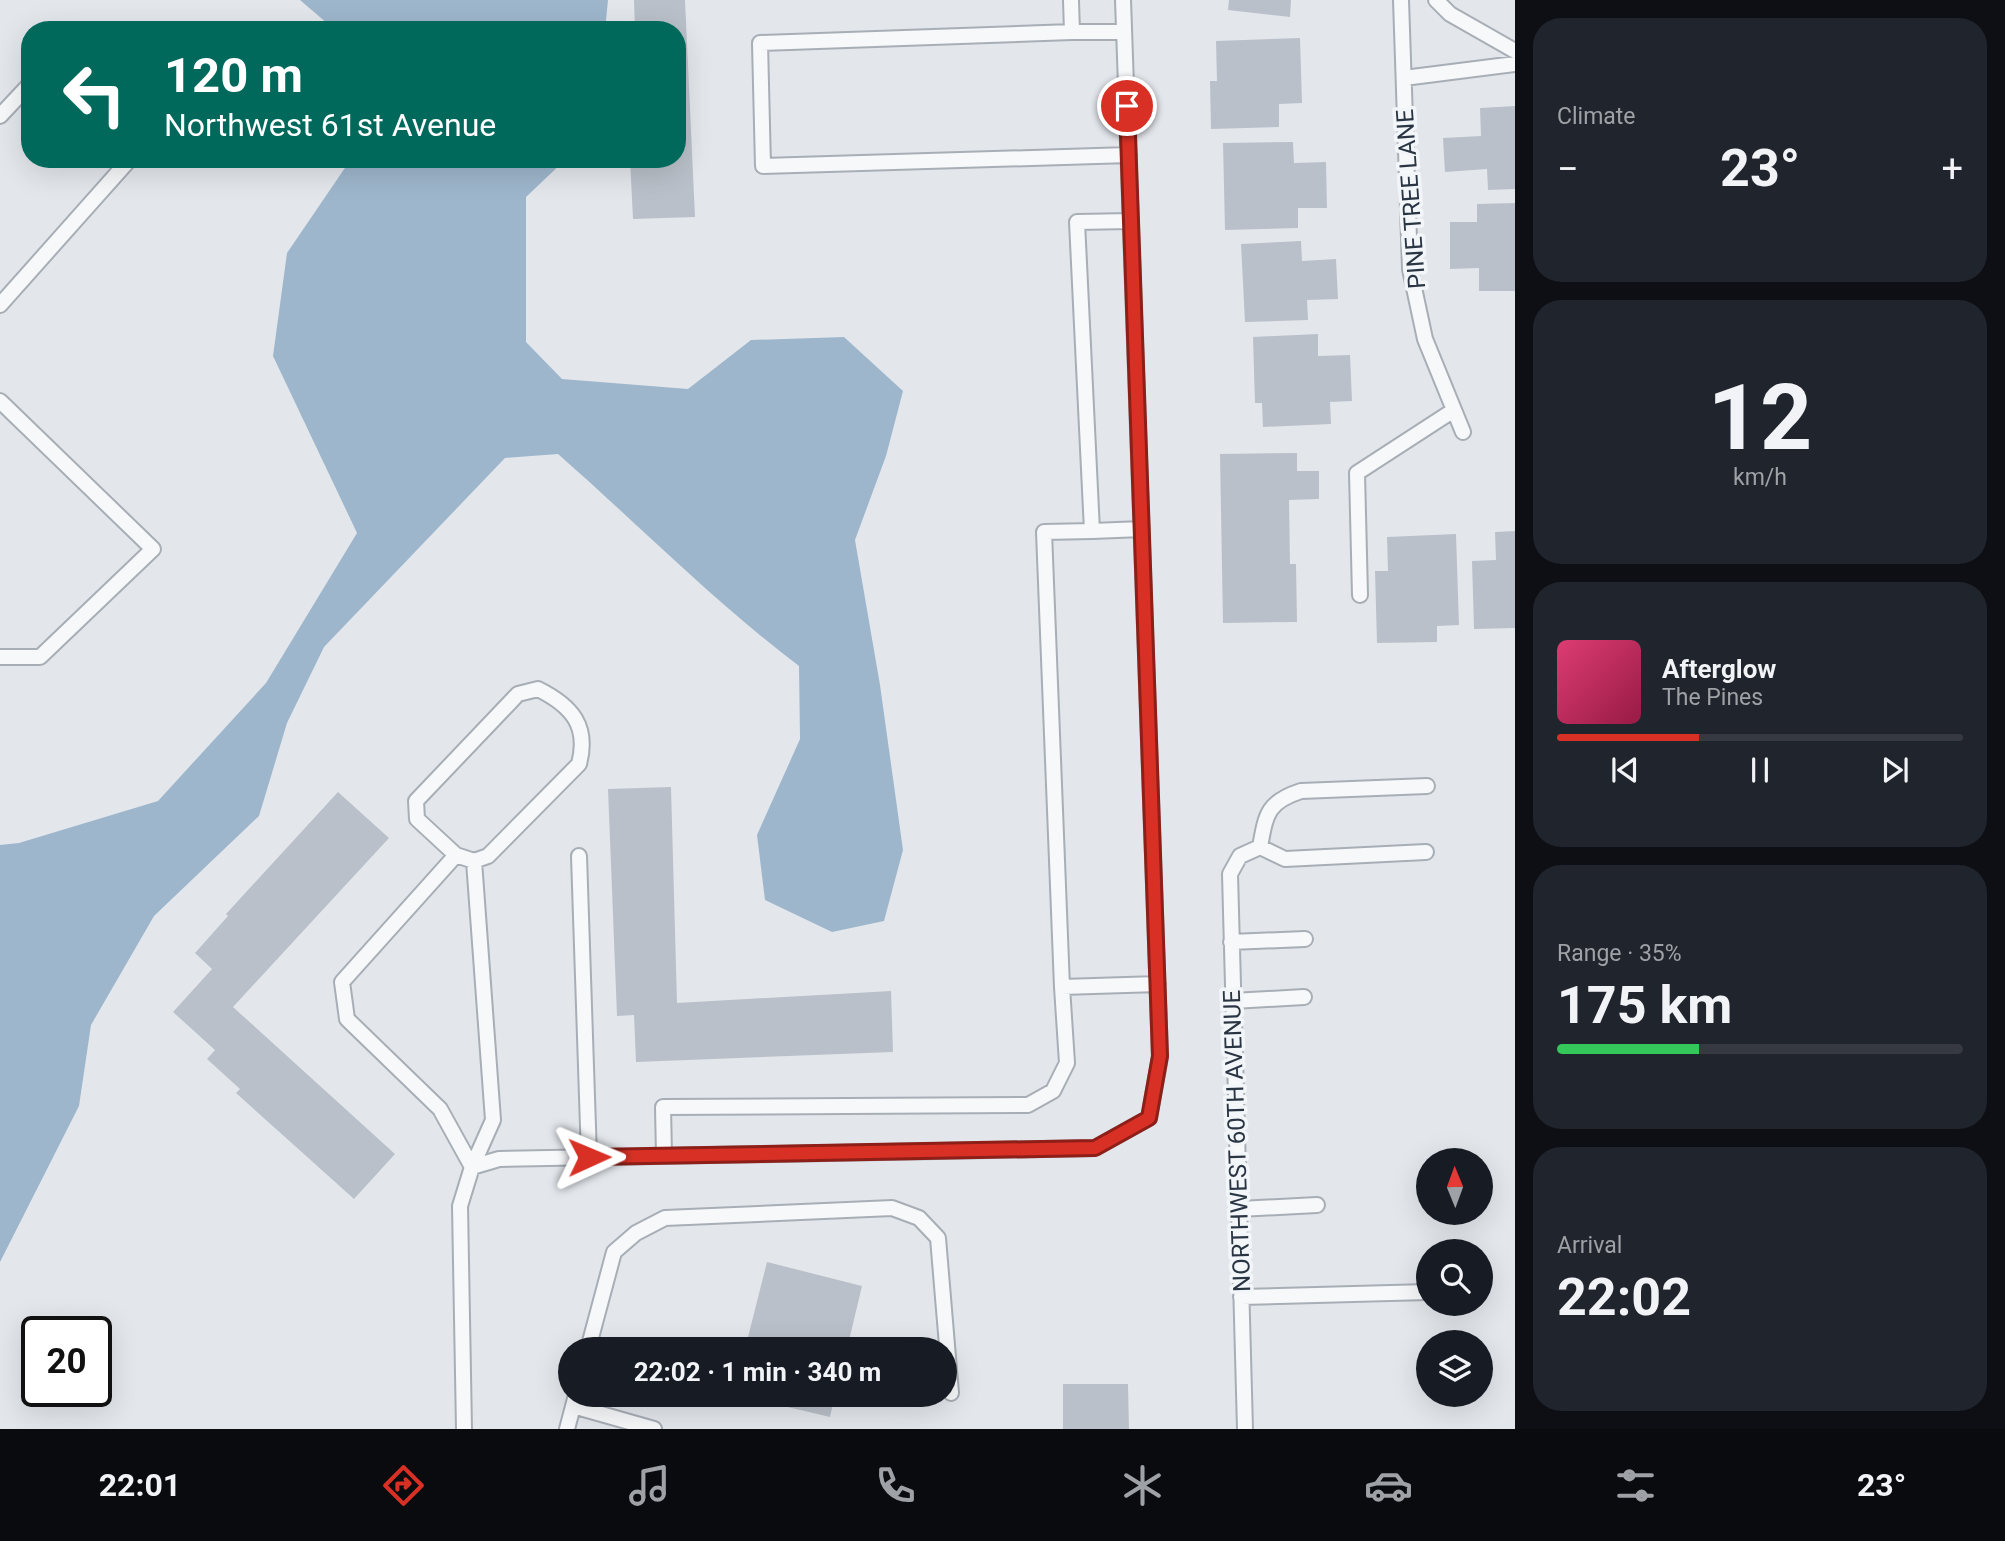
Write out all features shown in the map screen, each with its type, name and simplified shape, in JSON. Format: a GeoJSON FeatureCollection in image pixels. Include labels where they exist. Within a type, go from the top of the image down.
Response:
{"type":"FeatureCollection","features":[{"type":"Feature","properties":{"kind":"lane"},"geometry":{"type":"LineString","coordinates":[[1071,0],[1072,32]]}},
{"type":"Feature","properties":{"kind":"lane"},"geometry":{"type":"LineString","coordinates":[[472,1167],[499,1159],[1095,1148],[1149,1118],[1160,1056],[1123,0]]}},
{"type":"Feature","properties":{"kind":"lane","name":"PINE TREE LANE"},"geometry":{"type":"LineString","coordinates":[[1401,0],[1410,269],[1425,339],[1463,432]]}},
{"type":"Feature","properties":{"kind":"lane"},"geometry":{"type":"LineString","coordinates":[[1436,0],[1450,14],[1515,51]]}},
{"type":"Feature","properties":{"kind":"lane"},"geometry":{"type":"LineString","coordinates":[[1124,32],[760,43],[763,166],[1129,155]]}},
{"type":"Feature","properties":{"kind":"lane"},"geometry":{"type":"LineString","coordinates":[[1404,78],[1515,64]]}},
{"type":"Feature","properties":{"kind":"lane"},"geometry":{"type":"LineString","coordinates":[[0,116],[21,94]]}},
{"type":"Feature","properties":{"kind":"lane"},"geometry":{"type":"LineString","coordinates":[[0,305],[122,168]]}},
{"type":"Feature","properties":{"kind":"lane"},"geometry":{"type":"LineString","coordinates":[[1092,531],[1077,222],[1131,221]]}},
{"type":"Feature","properties":{"kind":"lane"},"geometry":{"type":"LineString","coordinates":[[0,401],[153,549],[40,657],[0,657]]}},
{"type":"Feature","properties":{"kind":"lane"},"geometry":{"type":"LineString","coordinates":[[1360,595],[1357,473],[1454,410]]}},
{"type":"Feature","properties":{"kind":"lane"},"geometry":{"type":"LineString","coordinates":[[664,1156],[663,1107],[1028,1105],[1053,1091],[1067,1063],[1044,533],[1142,529]]}},
{"type":"Feature","properties":{"kind":"lane"},"geometry":{"type":"LineString","coordinates":[[538,689],[558,699],[582,728],[584,746],[579,764],[488,856],[474,861],[456,855],[417,819],[416,801],[518,694],[538,689]]}},
{"type":"Feature","properties":{"kind":"lane"},"geometry":{"type":"LineString","coordinates":[[1426,852],[1285,859],[1260,847],[1266,813],[1283,796],[1301,790],[1427,786]]}},
{"type":"Feature","properties":{"kind":"lane","name":"NORTHWEST 60TH AVENUE"},"geometry":{"type":"LineString","coordinates":[[1245,1429],[1230,874],[1240,856],[1260,847]]}},
{"type":"Feature","properties":{"kind":"lane"},"geometry":{"type":"LineString","coordinates":[[456,855],[342,982],[343,1002],[347,1019],[440,1109],[472,1167]]}},
{"type":"Feature","properties":{"kind":"lane"},"geometry":{"type":"LineString","coordinates":[[579,856],[589,1157]]}},
{"type":"Feature","properties":{"kind":"lane"},"geometry":{"type":"LineString","coordinates":[[464,1429],[460,1206],[472,1167],[493,1120],[474,861]]}},
{"type":"Feature","properties":{"kind":"lane"},"geometry":{"type":"LineString","coordinates":[[1231,942],[1305,939]]}},
{"type":"Feature","properties":{"kind":"lane"},"geometry":{"type":"LineString","coordinates":[[1062,987],[1158,984]]}},
{"type":"Feature","properties":{"kind":"lane"},"geometry":{"type":"LineString","coordinates":[[1233,1001],[1304,997]]}},
{"type":"Feature","properties":{"kind":"lane"},"geometry":{"type":"LineString","coordinates":[[1238,1209],[1317,1205]]}},
{"type":"Feature","properties":{"kind":"lane"},"geometry":{"type":"LineString","coordinates":[[591,1337],[614,1252],[636,1233],[665,1218],[892,1208],[919,1218],[938,1238],[946,1337]]}},
{"type":"Feature","properties":{"kind":"lane"},"geometry":{"type":"LineString","coordinates":[[1241,1297],[1416,1292]]}},
{"type":"Feature","properties":{"kind":"lane"},"geometry":{"type":"LineString","coordinates":[[567,1429],[573,1407]]}},
{"type":"Feature","properties":{"kind":"lane"},"geometry":{"type":"LineString","coordinates":[[592,1407],[654,1429]]}},
{"type":"Feature","properties":{"kind":"water"},"geometry":{"type":"Polygon","coordinates":[[[300,0],[608,0],[606,21],[324,21],[300,0]]]}},
{"type":"Feature","properties":{"kind":"water"},"geometry":{"type":"Polygon","coordinates":[[[345,168],[557,168],[526,197],[526,342],[562,379],[688,389],[751,340],[844,337],[903,391],[886,456],[855,540],[880,685],[903,850],[884,921],[832,932],[765,900],[757,835],[800,739],[799,666],[706,589],[558,454],[505,458],[324,647],[287,723],[259,816],[154,916],[91,1025],[79,1106],[0,1262],[0,845],[19,843],[158,801],[266,683],[357,533],[273,356],[287,253],[345,168]]]}},
{"type":"Feature","properties":{"kind":"building"},"geometry":{"type":"Polygon","coordinates":[[[634,0],[685,0],[686,21],[635,21],[634,0]]]}},
{"type":"Feature","properties":{"kind":"building"},"geometry":{"type":"Polygon","coordinates":[[[1229,0],[1291,0],[1290,17],[1228,10],[1229,0]]]}},
{"type":"Feature","properties":{"kind":"building"},"geometry":{"type":"Polygon","coordinates":[[[686,22],[695,217],[633,219],[630,168],[686,168],[686,22]]]}},
{"type":"Feature","properties":{"kind":"building"},"geometry":{"type":"Polygon","coordinates":[[[1300,38],[1302,103],[1279,104],[1279,127],[1211,129],[1210,81],[1217,81],[1216,41],[1300,38]]]}},
{"type":"Feature","properties":{"kind":"building"},"geometry":{"type":"Polygon","coordinates":[[[1515,106],[1515,189],[1488,190],[1487,169],[1445,172],[1443,138],[1481,136],[1480,108],[1515,106]]]}},
{"type":"Feature","properties":{"kind":"building"},"geometry":{"type":"Polygon","coordinates":[[[1293,142],[1294,163],[1326,162],[1327,208],[1298,208],[1298,228],[1225,230],[1223,143],[1293,142]]]}},
{"type":"Feature","properties":{"kind":"building"},"geometry":{"type":"Polygon","coordinates":[[[1515,203],[1515,291],[1479,291],[1479,268],[1450,269],[1450,222],[1477,222],[1477,204],[1515,203]]]}},
{"type":"Feature","properties":{"kind":"building"},"geometry":{"type":"Polygon","coordinates":[[[1301,241],[1302,261],[1336,259],[1338,299],[1307,300],[1308,320],[1245,322],[1241,244],[1301,241]]]}},
{"type":"Feature","properties":{"kind":"building"},"geometry":{"type":"Polygon","coordinates":[[[1318,334],[1318,356],[1350,355],[1352,401],[1330,402],[1331,424],[1263,427],[1262,403],[1255,403],[1253,337],[1318,334]]]}},
{"type":"Feature","properties":{"kind":"building"},"geometry":{"type":"Polygon","coordinates":[[[1297,453],[1297,471],[1319,471],[1319,499],[1289,500],[1290,564],[1296,564],[1297,622],[1223,623],[1220,454],[1297,453]]]}},
{"type":"Feature","properties":{"kind":"building"},"geometry":{"type":"Polygon","coordinates":[[[1515,531],[1515,628],[1474,629],[1472,561],[1496,560],[1495,532],[1515,531]]]}},
{"type":"Feature","properties":{"kind":"building"},"geometry":{"type":"Polygon","coordinates":[[[1456,534],[1459,625],[1437,626],[1437,642],[1377,643],[1375,571],[1388,571],[1387,537],[1456,534]]]}},
{"type":"Feature","properties":{"kind":"building"},"geometry":{"type":"Polygon","coordinates":[[[671,787],[677,1003],[891,991],[893,1052],[636,1062],[634,1015],[617,1016],[608,789],[671,787]]]}},
{"type":"Feature","properties":{"kind":"building"},"geometry":{"type":"Polygon","coordinates":[[[338,792],[389,838],[233,1007],[395,1154],[354,1199],[236,1093],[240,1089],[207,1059],[215,1050],[173,1012],[212,969],[195,953],[228,916],[226,914],[338,792]]]}},
{"type":"Feature","properties":{"kind":"building"},"geometry":{"type":"Polygon","coordinates":[[[767,1262],[862,1286],[850,1337],[748,1337],[767,1262]]]}},
{"type":"Feature","properties":{"kind":"building"},"geometry":{"type":"Polygon","coordinates":[[[1063,1384],[1128,1384],[1129,1429],[1063,1429],[1063,1384]]]}},
{"type":"Feature","properties":{"kind":"building"},"geometry":{"type":"Polygon","coordinates":[[[788,1407],[832,1407],[830,1417],[788,1407]]]}},
{"type":"Feature","properties":{"kind":"route"},"geometry":{"type":"LineString","coordinates":[[589,1157],[1095,1148],[1149,1118],[1160,1056],[1127,106]]}}]}
